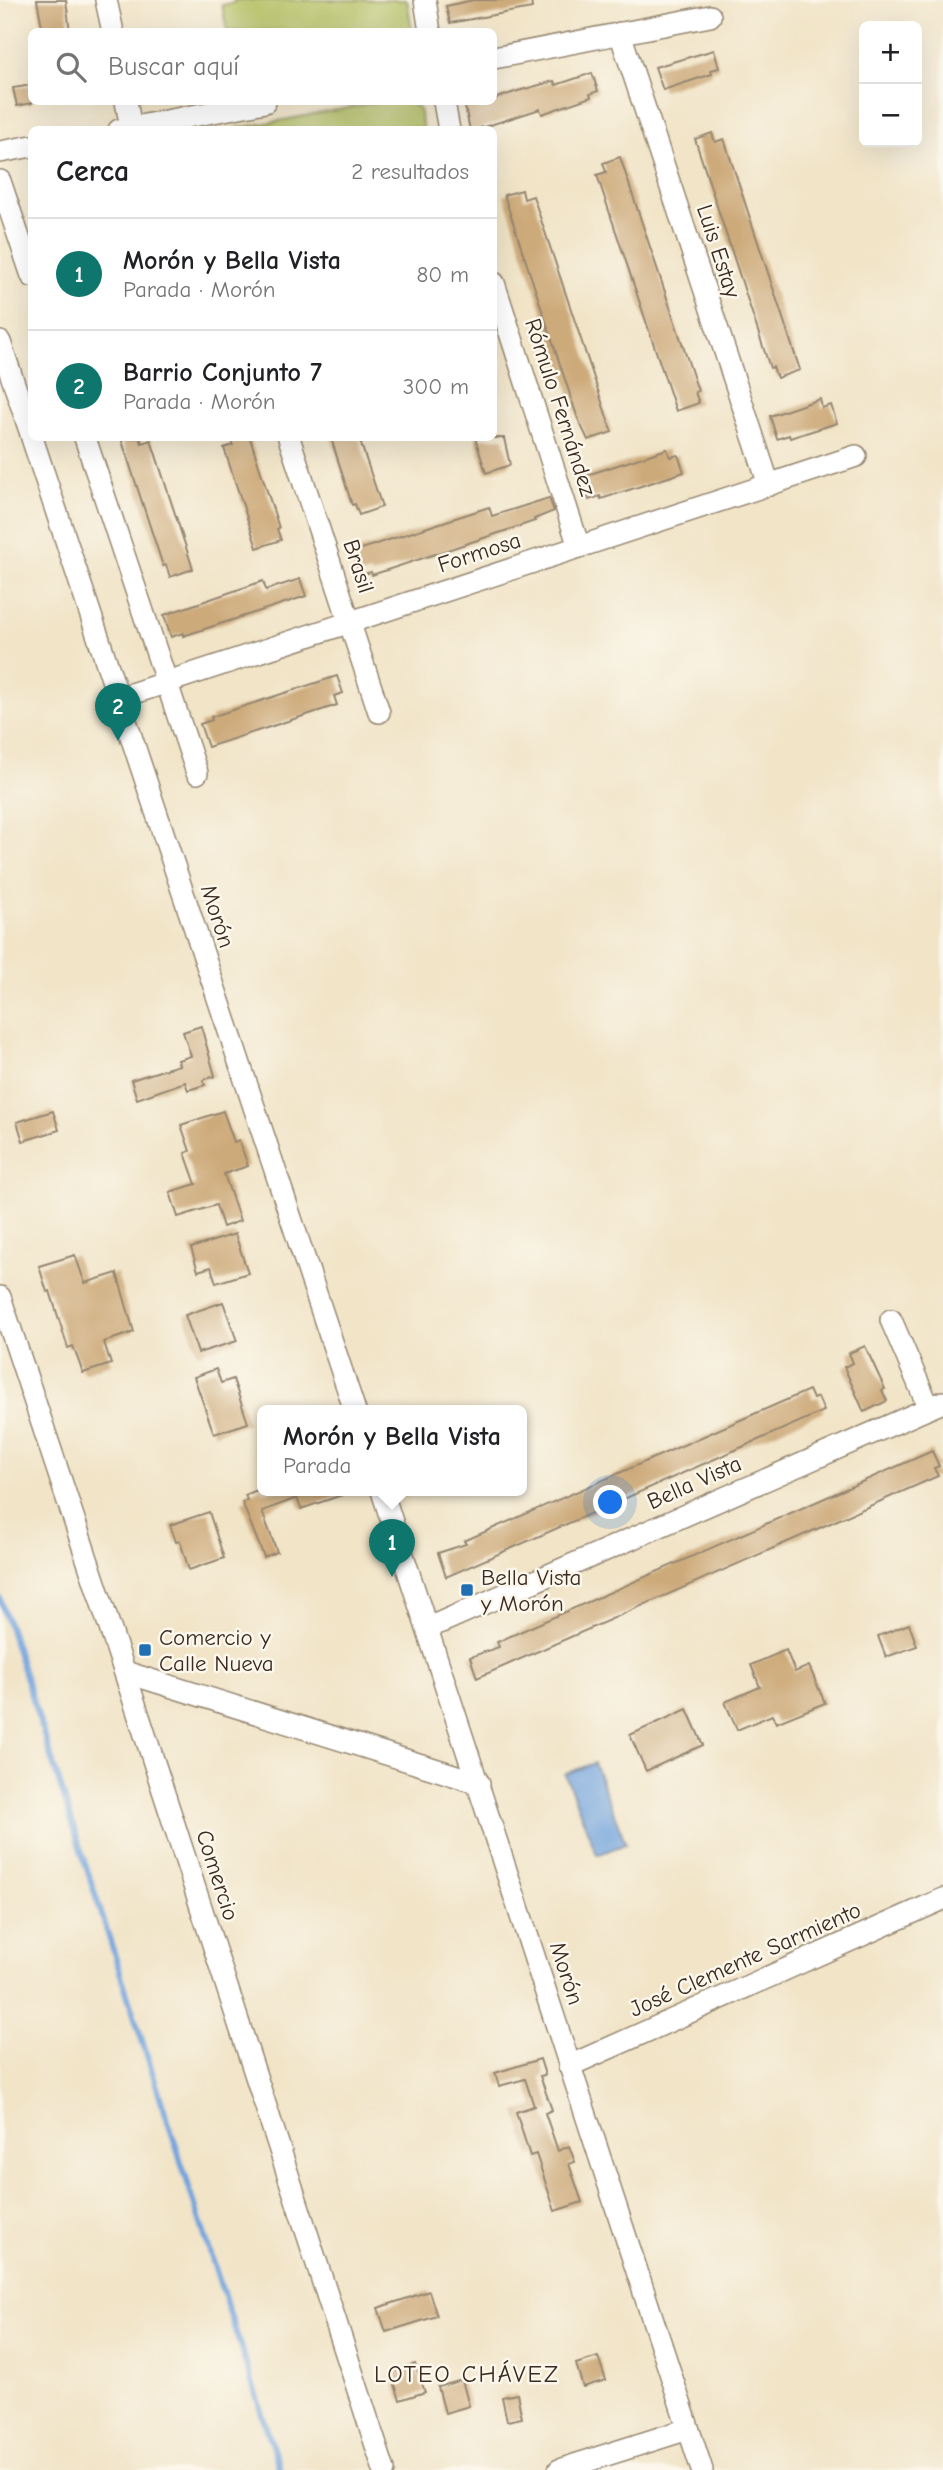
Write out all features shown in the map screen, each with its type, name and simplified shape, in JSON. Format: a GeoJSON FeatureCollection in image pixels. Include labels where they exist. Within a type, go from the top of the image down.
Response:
{"type":"FeatureCollection","features":[{"type":"Feature","properties":{"kind":"street"},"geometry":{"type":"LineString","coordinates":[[106,0],[112,28]]}},
{"type":"Feature","properties":{"kind":"street"},"geometry":{"type":"LineString","coordinates":[[425,0],[429,28]]}},
{"type":"Feature","properties":{"kind":"street"},"geometry":{"type":"LineString","coordinates":[[497,57],[709,16]]}},
{"type":"Feature","properties":{"kind":"street","name":"Luis Estay"},"geometry":{"type":"LineString","coordinates":[[620,33],[769,485]]}},
{"type":"Feature","properties":{"kind":"street"},"geometry":{"type":"LineString","coordinates":[[125,126],[126,105]]}},
{"type":"Feature","properties":{"kind":"street"},"geometry":{"type":"LineString","coordinates":[[149,126],[186,123],[254,105]]}},
{"type":"Feature","properties":{"kind":"street"},"geometry":{"type":"LineString","coordinates":[[445,105],[448,126]]}},
{"type":"Feature","properties":{"kind":"street"},"geometry":{"type":"LineString","coordinates":[[0,152],[28,147]]}},
{"type":"Feature","properties":{"kind":"street"},"geometry":{"type":"LineString","coordinates":[[0,181],[28,264]]}},
{"type":"Feature","properties":{"kind":"street","name":"Rómulo Fernández"},"geometry":{"type":"LineString","coordinates":[[497,292],[579,547]]}},
{"type":"Feature","properties":{"kind":"street","name":"Morón"},"geometry":{"type":"LineString","coordinates":[[0,342],[28,425]]}},
{"type":"Feature","properties":{"kind":"street","name":"Morón"},"geometry":{"type":"LineString","coordinates":[[33,441],[353,1405]]}},
{"type":"Feature","properties":{"kind":"street"},"geometry":{"type":"LineString","coordinates":[[86,441],[197,773]]}},
{"type":"Feature","properties":{"kind":"street","name":"Brasil"},"geometry":{"type":"LineString","coordinates":[[290,441],[379,712]]}},
{"type":"Feature","properties":{"kind":"street","name":"Formosa"},"geometry":{"type":"LineString","coordinates":[[118,698],[856,456]]}},
{"type":"Feature","properties":{"kind":"street","name":"Comercio"},"geometry":{"type":"LineString","coordinates":[[0,1297],[125,1672],[384,2470]]}},
{"type":"Feature","properties":{"kind":"street"},"geometry":{"type":"LineString","coordinates":[[891,1320],[936,1405]]}},
{"type":"Feature","properties":{"kind":"street","name":"Bella Vista"},"geometry":{"type":"LineString","coordinates":[[428,1628],[936,1405]]}},
{"type":"Feature","properties":{"kind":"street","name":"Morón"},"geometry":{"type":"LineString","coordinates":[[384,1496],[702,2470]]}},
{"type":"Feature","properties":{"kind":"street"},"geometry":{"type":"LineString","coordinates":[[125,1672],[479,1783]]}},
{"type":"Feature","properties":{"kind":"street","name":"José Clemente Sarmiento"},"geometry":{"type":"LineString","coordinates":[[569,2066],[943,1899]]}},
{"type":"Feature","properties":{"kind":"street"},"geometry":{"type":"LineString","coordinates":[[559,2470],[688,2429]]}},
{"type":"Feature","properties":{"kind":"green space"},"geometry":{"type":"Polygon","coordinates":[[[234,0],[407,0],[412,28],[226,28],[222,5],[234,3],[234,0]]]}},
{"type":"Feature","properties":{"kind":"green space"},"geometry":{"type":"Polygon","coordinates":[[[364,105],[414,105],[419,109],[422,126],[251,126],[364,105]]]}},
{"type":"Feature","properties":{"kind":"water"},"geometry":{"type":"Polygon","coordinates":[[[594,1763],[626,1844],[597,1855],[565,1774],[594,1763]]]}},
{"type":"Feature","properties":{"kind":"building"},"geometry":{"type":"Polygon","coordinates":[[[37,0],[66,0],[70,28],[42,28],[37,0]]]}},
{"type":"Feature","properties":{"kind":"building"},"geometry":{"type":"Polygon","coordinates":[[[473,0],[531,0],[532,8],[450,23],[446,6],[473,0]]]}},
{"type":"Feature","properties":{"kind":"building"},"geometry":{"type":"Polygon","coordinates":[[[714,50],[719,68],[711,70],[712,74],[663,90],[655,67],[714,50]]]}},
{"type":"Feature","properties":{"kind":"building"},"geometry":{"type":"Polygon","coordinates":[[[592,73],[598,91],[590,94],[591,97],[542,114],[540,109],[487,126],[469,126],[465,107],[497,105],[497,98],[554,81],[556,85],[592,73]]]}},
{"type":"Feature","properties":{"kind":"building"},"geometry":{"type":"Polygon","coordinates":[[[28,86],[28,104],[17,106],[13,88],[28,86]]]}},
{"type":"Feature","properties":{"kind":"building"},"geometry":{"type":"Polygon","coordinates":[[[712,133],[715,142],[724,139],[800,370],[777,378],[773,367],[770,368],[695,139],[712,133]]]}},
{"type":"Feature","properties":{"kind":"building"},"geometry":{"type":"Polygon","coordinates":[[[620,157],[698,391],[695,392],[699,403],[676,411],[597,175],[606,172],[603,163],[620,157]]]}},
{"type":"Feature","properties":{"kind":"building"},"geometry":{"type":"Polygon","coordinates":[[[522,190],[524,199],[533,196],[612,432],[588,440],[578,419],[504,195],[522,190]]]}},
{"type":"Feature","properties":{"kind":"building"},"geometry":{"type":"Polygon","coordinates":[[[820,399],[822,408],[831,405],[837,423],[790,438],[789,435],[777,439],[770,416],[820,399]]]}},
{"type":"Feature","properties":{"kind":"building"},"geometry":{"type":"Polygon","coordinates":[[[497,438],[504,438],[510,465],[486,473],[476,441],[497,441],[497,438]]]}},
{"type":"Feature","properties":{"kind":"building"},"geometry":{"type":"Polygon","coordinates":[[[122,441],[151,441],[193,569],[170,577],[166,565],[163,566],[122,441]]]}},
{"type":"Feature","properties":{"kind":"building"},"geometry":{"type":"Polygon","coordinates":[[[231,441],[251,441],[281,540],[257,548],[224,448],[233,445],[231,441]]]}},
{"type":"Feature","properties":{"kind":"building"},"geometry":{"type":"Polygon","coordinates":[[[332,441],[360,441],[382,507],[359,515],[355,504],[352,505],[332,441]]]}},
{"type":"Feature","properties":{"kind":"building"},"geometry":{"type":"Polygon","coordinates":[[[667,449],[670,457],[678,455],[684,472],[601,499],[600,496],[589,500],[581,477],[667,449]]]}},
{"type":"Feature","properties":{"kind":"building"},"geometry":{"type":"Polygon","coordinates":[[[549,498],[554,511],[534,519],[535,521],[372,575],[371,572],[360,575],[352,552],[489,507],[492,516],[549,498]]]}},
{"type":"Feature","properties":{"kind":"building"},"geometry":{"type":"Polygon","coordinates":[[[300,579],[306,596],[183,636],[183,633],[171,637],[164,615],[263,581],[266,590],[300,579]]]}},
{"type":"Feature","properties":{"kind":"building"},"geometry":{"type":"Polygon","coordinates":[[[337,676],[343,693],[334,696],[337,705],[208,747],[200,724],[212,720],[211,717],[337,676]]]}},
{"type":"Feature","properties":{"kind":"building"},"geometry":{"type":"Polygon","coordinates":[[[201,1026],[215,1076],[203,1080],[205,1085],[188,1090],[185,1082],[137,1099],[131,1080],[179,1065],[178,1060],[191,1056],[183,1032],[201,1026]]]}},
{"type":"Feature","properties":{"kind":"building"},"geometry":{"type":"Polygon","coordinates":[[[53,1111],[59,1130],[23,1141],[17,1122],[53,1111]]]}},
{"type":"Feature","properties":{"kind":"building"},"geometry":{"type":"Polygon","coordinates":[[[223,1111],[234,1142],[239,1140],[248,1166],[224,1174],[240,1221],[223,1227],[216,1205],[178,1217],[170,1192],[196,1184],[185,1153],[190,1151],[181,1125],[223,1111]]]}},
{"type":"Feature","properties":{"kind":"building"},"geometry":{"type":"Polygon","coordinates":[[[235,1234],[248,1273],[216,1283],[211,1267],[198,1271],[191,1248],[235,1234]]]}},
{"type":"Feature","properties":{"kind":"building"},"geometry":{"type":"Polygon","coordinates":[[[75,1255],[85,1283],[117,1273],[134,1332],[104,1342],[111,1364],[83,1373],[73,1346],[68,1348],[39,1266],[75,1255]]]}},
{"type":"Feature","properties":{"kind":"building"},"geometry":{"type":"Polygon","coordinates":[[[223,1302],[237,1341],[198,1353],[185,1315],[223,1302]]]}},
{"type":"Feature","properties":{"kind":"building"},"geometry":{"type":"Polygon","coordinates":[[[865,1346],[885,1389],[882,1390],[887,1401],[864,1412],[844,1367],[853,1363],[849,1353],[865,1346]]]}},
{"type":"Feature","properties":{"kind":"building"},"geometry":{"type":"Polygon","coordinates":[[[216,1369],[221,1383],[233,1379],[248,1423],[214,1434],[194,1377],[216,1369]]]}},
{"type":"Feature","properties":{"kind":"building"},"geometry":{"type":"Polygon","coordinates":[[[809,1390],[813,1399],[818,1397],[824,1411],[446,1577],[438,1553],[466,1544],[464,1541],[809,1390]]]}},
{"type":"Feature","properties":{"kind":"building"},"geometry":{"type":"Polygon","coordinates":[[[932,1451],[939,1466],[934,1468],[938,1476],[477,1678],[470,1657],[499,1647],[497,1642],[932,1451]]]}},
{"type":"Feature","properties":{"kind":"building"},"geometry":{"type":"Polygon","coordinates":[[[257,1490],[257,1496],[339,1496],[301,1509],[297,1498],[262,1511],[277,1552],[264,1557],[242,1502],[247,1500],[245,1495],[257,1490]]]}},
{"type":"Feature","properties":{"kind":"building"},"geometry":{"type":"Polygon","coordinates":[[[209,1512],[224,1558],[189,1570],[180,1541],[176,1542],[170,1525],[209,1512]]]}},
{"type":"Feature","properties":{"kind":"building"},"geometry":{"type":"Polygon","coordinates":[[[909,1624],[917,1646],[886,1657],[878,1636],[909,1624]]]}},
{"type":"Feature","properties":{"kind":"building"},"geometry":{"type":"Polygon","coordinates":[[[786,1650],[795,1672],[809,1666],[825,1703],[776,1723],[772,1715],[737,1730],[725,1702],[760,1687],[751,1665],[786,1650]]]}},
{"type":"Feature","properties":{"kind":"building"},"geometry":{"type":"Polygon","coordinates":[[[687,1709],[703,1745],[646,1771],[630,1735],[687,1709]]]}},
{"type":"Feature","properties":{"kind":"building"},"geometry":{"type":"Polygon","coordinates":[[[540,2059],[545,2075],[540,2076],[552,2110],[545,2113],[558,2151],[569,2146],[575,2162],[569,2164],[582,2202],[555,2211],[536,2154],[530,2156],[516,2112],[534,2106],[525,2079],[499,2086],[495,2073],[540,2059]]]}},
{"type":"Feature","properties":{"kind":"building"},"geometry":{"type":"Polygon","coordinates":[[[429,2291],[437,2316],[386,2332],[378,2308],[429,2291]]]}},
{"type":"Feature","properties":{"kind":"building"},"geometry":{"type":"Polygon","coordinates":[[[598,2357],[606,2380],[583,2387],[576,2364],[598,2357]]]}},
{"type":"Feature","properties":{"kind":"building"},"geometry":{"type":"Polygon","coordinates":[[[415,2364],[425,2392],[400,2400],[391,2372],[415,2364]]]}},
{"type":"Feature","properties":{"kind":"building"},"geometry":{"type":"Polygon","coordinates":[[[462,2380],[469,2406],[445,2413],[438,2387],[462,2380]]]}},
{"type":"Feature","properties":{"kind":"building"},"geometry":{"type":"Polygon","coordinates":[[[517,2394],[522,2418],[507,2421],[502,2397],[517,2394]]]}},
{"type":"Feature","properties":{"kind":"waterway"},"geometry":{"type":"LineString","coordinates":[[0,1598],[280,2470]]}},
{"type":"Feature","properties":{"kind":"place","name":"Barrio Conjunto 7"},"geometry":{"type":"Point","coordinates":[118,741]}},
{"type":"Feature","properties":{"kind":"place","name":"Morón y Bella Vista"},"geometry":{"type":"Point","coordinates":[392,1577]}},
{"type":"Feature","properties":{"kind":"place","name":"Bella Vista y Morón"},"geometry":{"type":"Point","coordinates":[467,1590]}},
{"type":"Feature","properties":{"kind":"place","name":"Comercio y Calle Nueva"},"geometry":{"type":"Point","coordinates":[145,1650]}},
{"type":"Feature","properties":{"kind":"district","name":"LOTEO CHÁVEZ"},"geometry":{"type":"Point","coordinates":[467,2374]}}]}
